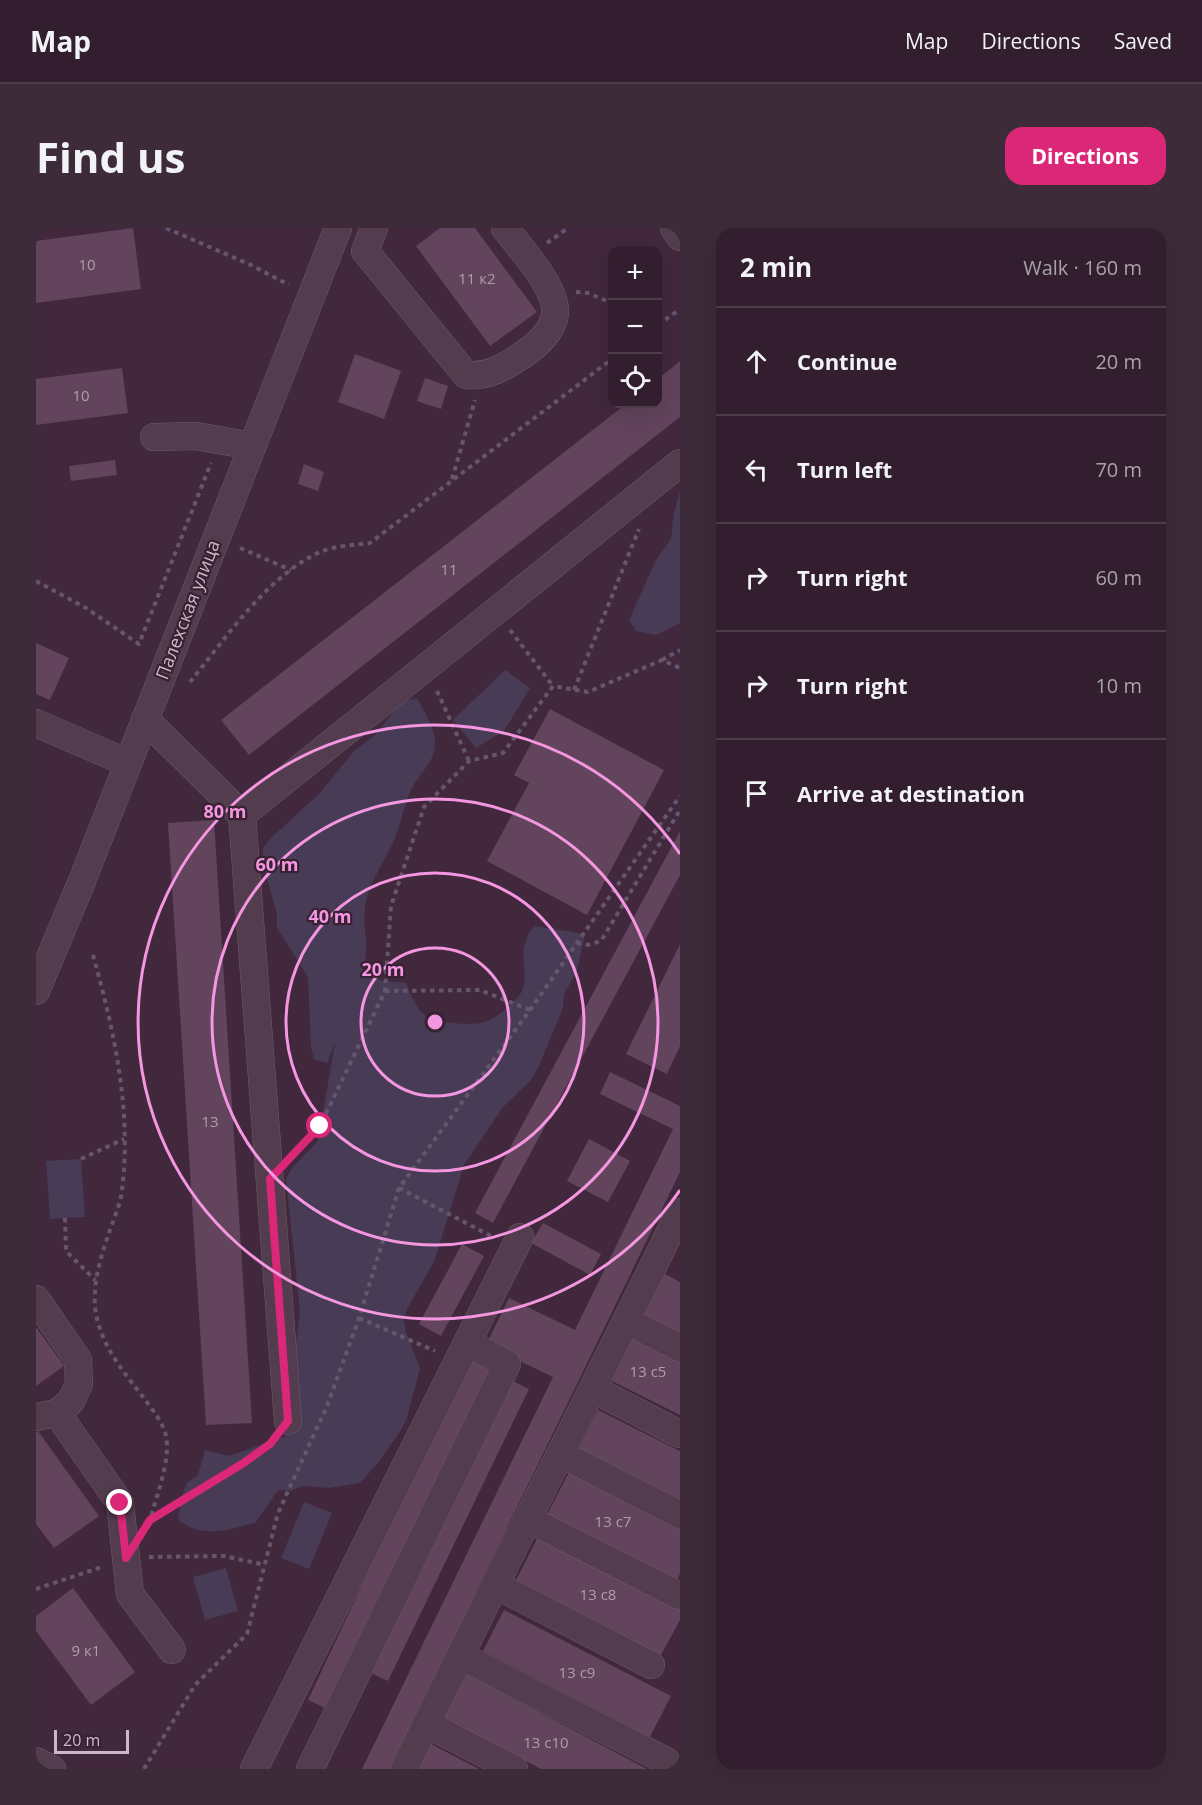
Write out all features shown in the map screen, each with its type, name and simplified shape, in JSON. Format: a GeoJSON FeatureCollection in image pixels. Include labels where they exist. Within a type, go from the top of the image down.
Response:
{"type":"FeatureCollection","features":[{"type":"Feature","properties":{"kind":"street","name":"Палехская улица"},"geometry":{"type":"LineString","coordinates":[[36,990],[146,719],[338,228]]}},
{"type":"Feature","properties":{"kind":"street"},"geometry":{"type":"LineString","coordinates":[[328,253],[369,240],[466,375],[482,376],[525,353],[548,332],[555,314],[550,291],[505,228]]}},
{"type":"Feature","properties":{"kind":"street"},"geometry":{"type":"LineString","coordinates":[[674,228],[680,237]]}},
{"type":"Feature","properties":{"kind":"street"},"geometry":{"type":"LineString","coordinates":[[154,436],[196,436],[252,446]]}},
{"type":"Feature","properties":{"kind":"street"},"geometry":{"type":"LineString","coordinates":[[242,815],[680,463]]}},
{"type":"Feature","properties":{"kind":"street"},"geometry":{"type":"LineString","coordinates":[[146,719],[242,815],[288,1421]]}},
{"type":"Feature","properties":{"kind":"street"},"geometry":{"type":"LineString","coordinates":[[36,723],[128,763]]}},
{"type":"Feature","properties":{"kind":"street"},"geometry":{"type":"LineString","coordinates":[[404,1769],[627,1321],[670,1261],[680,1212]]}},
{"type":"Feature","properties":{"kind":"street"},"geometry":{"type":"LineString","coordinates":[[254,1769],[518,1243]]}},
{"type":"Feature","properties":{"kind":"street"},"geometry":{"type":"LineString","coordinates":[[36,1299],[78,1360],[79,1384],[71,1401],[46,1415],[120,1503],[130,1594],[172,1650]]}},
{"type":"Feature","properties":{"kind":"street"},"geometry":{"type":"LineString","coordinates":[[627,1321],[680,1348]]}},
{"type":"Feature","properties":{"kind":"street"},"geometry":{"type":"LineString","coordinates":[[310,1769],[507,1364],[464,1352]]}},
{"type":"Feature","properties":{"kind":"street"},"geometry":{"type":"LineString","coordinates":[[593,1389],[680,1434]]}},
{"type":"Feature","properties":{"kind":"street"},"geometry":{"type":"LineString","coordinates":[[561,1454],[680,1515]]}},
{"type":"Feature","properties":{"kind":"street"},"geometry":{"type":"LineString","coordinates":[[528,1519],[680,1596]]}},
{"type":"Feature","properties":{"kind":"street"},"geometry":{"type":"LineString","coordinates":[[495,1586],[651,1665]]}},
{"type":"Feature","properties":{"kind":"street"},"geometry":{"type":"LineString","coordinates":[[461,1656],[666,1761]]}},
{"type":"Feature","properties":{"kind":"street"},"geometry":{"type":"LineString","coordinates":[[427,1724],[514,1769]]}},
{"type":"Feature","properties":{"kind":"street"},"geometry":{"type":"LineString","coordinates":[[36,1761],[52,1769]]}},
{"type":"Feature","properties":{"kind":"path"},"geometry":{"type":"LineString","coordinates":[[166,228],[250,265],[311,296]]}},
{"type":"Feature","properties":{"kind":"path"},"geometry":{"type":"LineString","coordinates":[[550,291],[588,293],[608,301]]}},
{"type":"Feature","properties":{"kind":"path"},"geometry":{"type":"LineString","coordinates":[[662,321],[680,309]]}},
{"type":"Feature","properties":{"kind":"path"},"geometry":{"type":"LineString","coordinates":[[186,686],[248,610],[280,577],[321,552],[370,543],[608,362]]}},
{"type":"Feature","properties":{"kind":"path"},"geometry":{"type":"LineString","coordinates":[[452,481],[482,376]]}},
{"type":"Feature","properties":{"kind":"path"},"geometry":{"type":"LineString","coordinates":[[36,581],[86,608],[139,644],[220,440]]}},
{"type":"Feature","properties":{"kind":"path"},"geometry":{"type":"LineString","coordinates":[[574,690],[642,524]]}},
{"type":"Feature","properties":{"kind":"path"},"geometry":{"type":"LineString","coordinates":[[239,547],[292,570]]}},
{"type":"Feature","properties":{"kind":"path"},"geometry":{"type":"LineString","coordinates":[[496,611],[553,686],[588,692],[680,650]]}},
{"type":"Feature","properties":{"kind":"path"},"geometry":{"type":"LineString","coordinates":[[662,660],[680,668]]}},
{"type":"Feature","properties":{"kind":"path"},"geometry":{"type":"LineString","coordinates":[[426,667],[469,761]]}},
{"type":"Feature","properties":{"kind":"path"},"geometry":{"type":"LineString","coordinates":[[270,1179],[320,1126],[385,991],[391,906],[424,807],[469,761],[503,753],[553,686]]}},
{"type":"Feature","properties":{"kind":"path"},"geometry":{"type":"LineString","coordinates":[[144,1769],[195,1685],[247,1634],[278,1513],[327,1406],[358,1318],[399,1188],[530,1010],[680,796]]}},
{"type":"Feature","properties":{"kind":"path"},"geometry":{"type":"LineString","coordinates":[[577,943],[587,945],[602,941],[680,810]]}},
{"type":"Feature","properties":{"kind":"path"},"geometry":{"type":"LineString","coordinates":[[93,956],[106,1002],[122,1079],[124,1139],[121,1200],[95,1281],[95,1308],[102,1336],[114,1360],[156,1414],[166,1435],[167,1450],[150,1520],[126,1558]]}},
{"type":"Feature","properties":{"kind":"path"},"geometry":{"type":"LineString","coordinates":[[385,991],[480,990],[530,1010]]}},
{"type":"Feature","properties":{"kind":"path"},"geometry":{"type":"LineString","coordinates":[[81,1159],[124,1139]]}},
{"type":"Feature","properties":{"kind":"path"},"geometry":{"type":"LineString","coordinates":[[399,1188],[518,1243]]}},
{"type":"Feature","properties":{"kind":"path"},"geometry":{"type":"LineString","coordinates":[[65,1218],[66,1251],[95,1281]]}},
{"type":"Feature","properties":{"kind":"path"},"geometry":{"type":"LineString","coordinates":[[358,1318],[464,1352]]}},
{"type":"Feature","properties":{"kind":"path"},"geometry":{"type":"LineString","coordinates":[[150,1520],[242,1464],[270,1444],[288,1421]]}},
{"type":"Feature","properties":{"kind":"shaded area"},"geometry":{"type":"Polygon","coordinates":[[[680,492],[680,623],[656,635],[636,631],[629,620],[656,560],[671,539],[674,512],[680,492]]]}},
{"type":"Feature","properties":{"kind":"shaded area"},"geometry":{"type":"Polygon","coordinates":[[[505,670],[530,688],[504,731],[476,748],[453,720],[505,670]]]}},
{"type":"Feature","properties":{"kind":"shaded area"},"geometry":{"type":"Polygon","coordinates":[[[418,699],[434,734],[434,752],[411,790],[395,838],[368,893],[364,917],[366,957],[364,965],[380,980],[406,983],[418,1007],[428,1017],[443,1022],[463,1024],[479,1023],[499,1015],[520,994],[524,979],[525,942],[534,926],[585,934],[577,971],[564,994],[563,1008],[538,1068],[531,1080],[503,1107],[464,1165],[434,1262],[407,1309],[404,1320],[406,1332],[420,1368],[407,1418],[401,1430],[378,1463],[360,1483],[329,1488],[302,1486],[291,1491],[278,1490],[255,1523],[215,1531],[197,1529],[178,1520],[182,1495],[187,1483],[198,1475],[205,1450],[229,1456],[286,1436],[290,1424],[292,1373],[300,1312],[286,1179],[292,1168],[318,1141],[335,1043],[327,1063],[314,1059],[311,1047],[308,977],[277,928],[277,915],[263,862],[263,848],[320,793],[354,751],[375,735],[405,700],[418,699]]]}},
{"type":"Feature","properties":{"kind":"shaded area"},"geometry":{"type":"Polygon","coordinates":[[[81,1159],[85,1217],[50,1219],[46,1161],[81,1159]]]}},
{"type":"Feature","properties":{"kind":"shaded area"},"geometry":{"type":"Polygon","coordinates":[[[304,1502],[332,1513],[309,1569],[281,1558],[304,1502]]]}},
{"type":"Feature","properties":{"kind":"shaded area"},"geometry":{"type":"Polygon","coordinates":[[[226,1568],[238,1611],[205,1620],[193,1577],[226,1568]]]}},
{"type":"Feature","properties":{"kind":"building"},"geometry":{"type":"Polygon","coordinates":[[[133,228],[141,289],[36,303],[36,241],[133,228]]]}},
{"type":"Feature","properties":{"kind":"building"},"geometry":{"type":"Polygon","coordinates":[[[440,228],[475,228],[537,312],[490,346],[416,246],[440,228]]]}},
{"type":"Feature","properties":{"kind":"building"},"geometry":{"type":"Polygon","coordinates":[[[355,354],[401,371],[384,419],[338,402],[355,354]]]}},
{"type":"Feature","properties":{"kind":"building"},"geometry":{"type":"Polygon","coordinates":[[[680,361],[680,417],[249,755],[221,720],[621,408],[662,408],[662,376],[680,361]]]}},
{"type":"Feature","properties":{"kind":"building"},"geometry":{"type":"Polygon","coordinates":[[[122,368],[128,413],[36,425],[36,379],[122,368]]]}},
{"type":"Feature","properties":{"kind":"building"},"geometry":{"type":"Polygon","coordinates":[[[425,378],[448,386],[441,409],[417,401],[425,378]]]}},
{"type":"Feature","properties":{"kind":"building"},"geometry":{"type":"Polygon","coordinates":[[[115,460],[117,475],[71,481],[69,466],[115,460]]]}},
{"type":"Feature","properties":{"kind":"building"},"geometry":{"type":"Polygon","coordinates":[[[304,464],[324,472],[318,491],[298,484],[304,464]]]}},
{"type":"Feature","properties":{"kind":"building"},"geometry":{"type":"Polygon","coordinates":[[[36,643],[69,658],[50,700],[36,694],[36,643]]]}},
{"type":"Feature","properties":{"kind":"building"},"geometry":{"type":"Polygon","coordinates":[[[550,709],[664,770],[587,915],[487,861],[529,783],[514,775],[550,709]]]}},
{"type":"Feature","properties":{"kind":"building"},"geometry":{"type":"Polygon","coordinates":[[[214,820],[252,1423],[206,1425],[168,823],[214,820]]]}},
{"type":"Feature","properties":{"kind":"building"},"geometry":{"type":"Polygon","coordinates":[[[680,831],[680,875],[493,1223],[475,1213],[680,831]]]}},
{"type":"Feature","properties":{"kind":"building"},"geometry":{"type":"Polygon","coordinates":[[[680,944],[680,1046],[667,1074],[626,1054],[680,944]]]}},
{"type":"Feature","properties":{"kind":"building"},"geometry":{"type":"Polygon","coordinates":[[[610,1072],[680,1106],[680,1172],[390,1769],[362,1769],[553,1377],[486,1345],[509,1298],[575,1330],[673,1129],[600,1094],[610,1072]]]}},
{"type":"Feature","properties":{"kind":"building"},"geometry":{"type":"Polygon","coordinates":[[[589,1139],[630,1161],[608,1202],[567,1181],[589,1139]]]}},
{"type":"Feature","properties":{"kind":"building"},"geometry":{"type":"Polygon","coordinates":[[[543,1223],[601,1254],[590,1275],[531,1243],[543,1223]]]}},
{"type":"Feature","properties":{"kind":"building"},"geometry":{"type":"Polygon","coordinates":[[[462,1244],[484,1256],[441,1336],[419,1324],[462,1244]]]}},
{"type":"Feature","properties":{"kind":"building"},"geometry":{"type":"Polygon","coordinates":[[[665,1274],[680,1282],[680,1333],[644,1314],[665,1274]]]}},
{"type":"Feature","properties":{"kind":"building"},"geometry":{"type":"Polygon","coordinates":[[[36,1327],[64,1366],[36,1386],[36,1327]]]}},
{"type":"Feature","properties":{"kind":"building"},"geometry":{"type":"Polygon","coordinates":[[[632,1339],[680,1362],[680,1415],[612,1381],[632,1339]]]}},
{"type":"Feature","properties":{"kind":"building"},"geometry":{"type":"Polygon","coordinates":[[[469,1357],[491,1368],[330,1710],[308,1700],[469,1357]]]}},
{"type":"Feature","properties":{"kind":"building"},"geometry":{"type":"Polygon","coordinates":[[[507,1378],[529,1389],[388,1681],[366,1671],[507,1378]]]}},
{"type":"Feature","properties":{"kind":"building"},"geometry":{"type":"Polygon","coordinates":[[[598,1410],[680,1451],[680,1501],[578,1450],[598,1410]]]}},
{"type":"Feature","properties":{"kind":"building"},"geometry":{"type":"Polygon","coordinates":[[[38,1431],[99,1516],[54,1548],[36,1524],[36,1432],[38,1431]]]}},
{"type":"Feature","properties":{"kind":"building"},"geometry":{"type":"Polygon","coordinates":[[[569,1472],[680,1529],[680,1574],[676,1581],[547,1515],[569,1472]]]}},
{"type":"Feature","properties":{"kind":"building"},"geometry":{"type":"Polygon","coordinates":[[[538,1537],[680,1610],[680,1620],[661,1655],[516,1580],[538,1537]]]}},
{"type":"Feature","properties":{"kind":"building"},"geometry":{"type":"Polygon","coordinates":[[[73,1588],[135,1672],[91,1705],[36,1631],[36,1616],[73,1588]]]}},
{"type":"Feature","properties":{"kind":"building"},"geometry":{"type":"Polygon","coordinates":[[[504,1610],[671,1696],[650,1737],[483,1651],[504,1610]]]}},
{"type":"Feature","properties":{"kind":"building"},"geometry":{"type":"Polygon","coordinates":[[[467,1674],[647,1769],[541,1769],[444,1718],[467,1674]]]}},
{"type":"Feature","properties":{"kind":"building"},"geometry":{"type":"Polygon","coordinates":[[[429,1743],[479,1769],[416,1769],[429,1743]]]}},
{"type":"Feature","properties":{"kind":"route"},"geometry":{"type":"LineString","coordinates":[[120,1503],[126,1558],[150,1520],[242,1464],[270,1444],[288,1421],[270,1179],[320,1126]]}}]}
